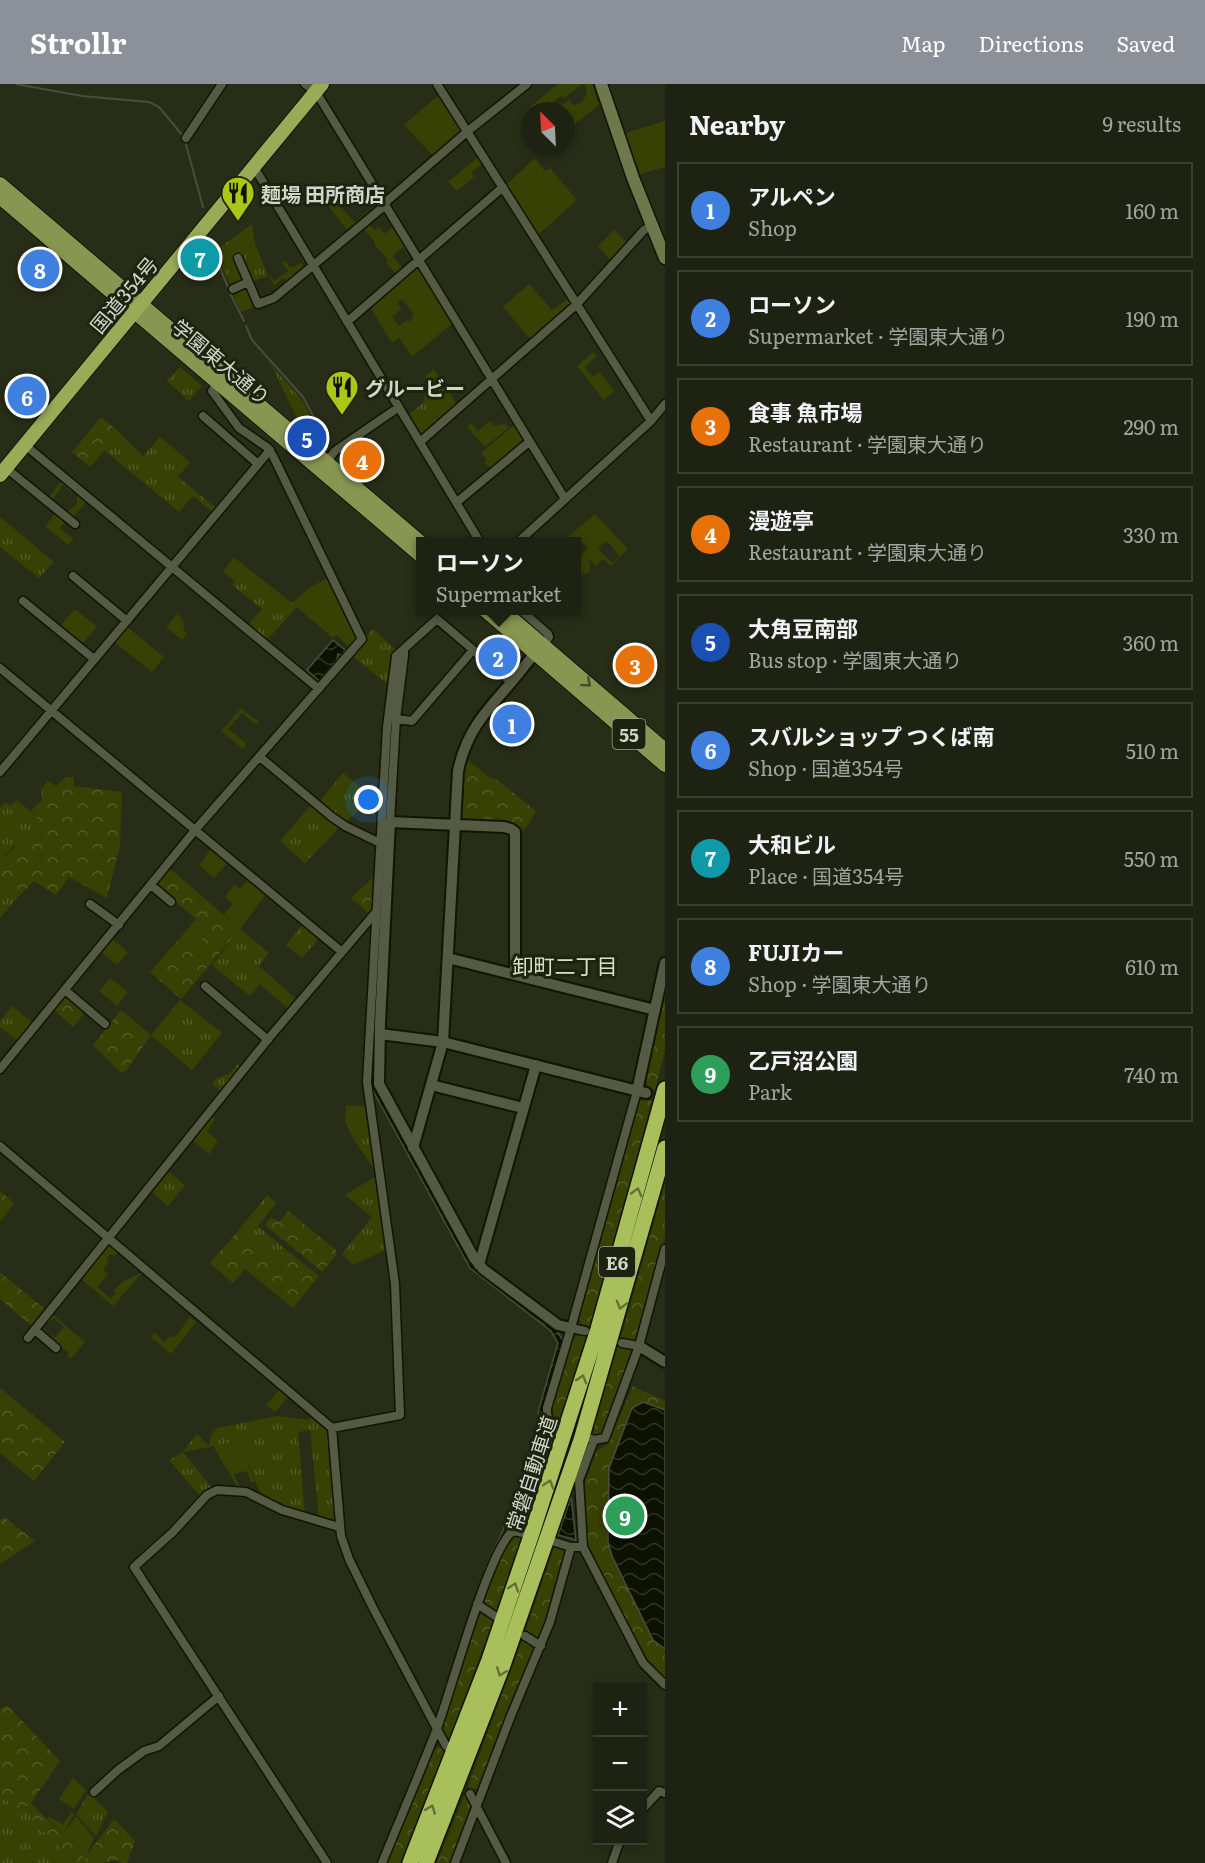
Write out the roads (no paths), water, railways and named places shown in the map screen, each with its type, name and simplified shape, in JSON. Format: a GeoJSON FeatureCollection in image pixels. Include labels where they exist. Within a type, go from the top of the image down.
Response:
{"type":"FeatureCollection","features":[{"type":"Feature","properties":{"kind":"highway","name":"国道354号"},"geometry":{"type":"LineString","coordinates":[[3,472],[254,167],[314,87]]}},
{"type":"Feature","properties":{"kind":"highway","name":"常磐自動車道"},"geometry":{"type":"LineString","coordinates":[[410,1863],[489,1660],[617,1262],[665,1089]]}},
{"type":"Feature","properties":{"kind":"highway","name":"常磐自動車道"},"geometry":{"type":"LineString","coordinates":[[426,1863],[552,1540],[588,1439],[665,1148]]}},
{"type":"Feature","properties":{"kind":"main road"},"geometry":{"type":"LineString","coordinates":[[601,84],[651,226],[665,258]]}},
{"type":"Feature","properties":{"kind":"main road","name":"学園東大通り"},"geometry":{"type":"LineString","coordinates":[[0,184],[221,379],[323,465],[416,539]]}},
{"type":"Feature","properties":{"kind":"main road","name":"学園東大通り"},"geometry":{"type":"LineString","coordinates":[[0,197],[137,307]]}},
{"type":"Feature","properties":{"kind":"main road","name":"学園東大通り"},"geometry":{"type":"LineString","coordinates":[[323,465],[416,551]]}},
{"type":"Feature","properties":{"kind":"main road","name":"55"},"geometry":{"type":"LineString","coordinates":[[492,615],[539,649]]}},
{"type":"Feature","properties":{"kind":"main road","name":"55"},"geometry":{"type":"LineString","coordinates":[[506,615],[539,649],[614,715],[665,765]]}},
{"type":"Feature","properties":{"kind":"main road","name":"55"},"geometry":{"type":"LineString","coordinates":[[614,715],[665,750]]}},
{"type":"Feature","properties":{"kind":"street"},"geometry":{"type":"LineString","coordinates":[[186,138],[222,84]]}},
{"type":"Feature","properties":{"kind":"street"},"geometry":{"type":"LineString","coordinates":[[437,84],[651,422]]}},
{"type":"Feature","properties":{"kind":"street"},"geometry":{"type":"LineString","coordinates":[[238,258],[258,304],[274,298],[468,131],[527,84]]}},
{"type":"Feature","properties":{"kind":"street"},"geometry":{"type":"LineString","coordinates":[[314,87],[565,499]]}},
{"type":"Feature","properties":{"kind":"street"},"geometry":{"type":"LineString","coordinates":[[254,167],[477,537]]}},
{"type":"Feature","properties":{"kind":"street"},"geometry":{"type":"LineString","coordinates":[[348,322],[503,188]]}},
{"type":"Feature","properties":{"kind":"street"},"geometry":{"type":"LineString","coordinates":[[420,442],[576,305],[644,230],[651,226]]}},
{"type":"Feature","properties":{"kind":"street"},"geometry":{"type":"LineString","coordinates":[[233,289],[248,282]]}},
{"type":"Feature","properties":{"kind":"street"},"geometry":{"type":"LineString","coordinates":[[0,1068],[196,829],[362,639],[270,450],[239,428],[213,391],[221,379]]}},
{"type":"Feature","properties":{"kind":"street"},"geometry":{"type":"LineString","coordinates":[[523,537],[651,422],[665,404]]}},
{"type":"Feature","properties":{"kind":"street"},"geometry":{"type":"LineString","coordinates":[[323,465],[335,451],[399,407]]}},
{"type":"Feature","properties":{"kind":"street"},"geometry":{"type":"LineString","coordinates":[[203,416],[258,464]]}},
{"type":"Feature","properties":{"kind":"street"},"geometry":{"type":"LineString","coordinates":[[457,502],[529,441]]}},
{"type":"Feature","properties":{"kind":"street"},"geometry":{"type":"LineString","coordinates":[[25,445],[319,689]]}},
{"type":"Feature","properties":{"kind":"street"},"geometry":{"type":"LineString","coordinates":[[0,772],[270,450]]}},
{"type":"Feature","properties":{"kind":"street"},"geometry":{"type":"LineString","coordinates":[[3,472],[75,524]]}},
{"type":"Feature","properties":{"kind":"street"},"geometry":{"type":"LineString","coordinates":[[73,576],[127,621]]}},
{"type":"Feature","properties":{"kind":"street"},"geometry":{"type":"LineString","coordinates":[[23,601],[94,659]]}},
{"type":"Feature","properties":{"kind":"street"},"geometry":{"type":"LineString","coordinates":[[413,1148],[443,1042],[458,771],[468,738],[478,721],[549,637],[527,615]]}},
{"type":"Feature","properties":{"kind":"street"},"geometry":{"type":"LineString","coordinates":[[332,1428],[400,1415],[395,1284],[368,1082],[380,843],[396,656],[437,619],[511,682]]}},
{"type":"Feature","properties":{"kind":"street"},"geometry":{"type":"LineString","coordinates":[[404,649],[396,719],[390,822],[379,1084],[479,1265],[558,1325],[585,1331]]}},
{"type":"Feature","properties":{"kind":"street"},"geometry":{"type":"LineString","coordinates":[[396,719],[412,721],[472,650]]}},
{"type":"Feature","properties":{"kind":"street"},"geometry":{"type":"LineString","coordinates":[[0,668],[342,952]]}},
{"type":"Feature","properties":{"kind":"street"},"geometry":{"type":"LineString","coordinates":[[260,757],[317,806],[345,826],[380,843]]}},
{"type":"Feature","properties":{"kind":"street"},"geometry":{"type":"LineString","coordinates":[[390,822],[504,827],[515,832],[516,975]]}},
{"type":"Feature","properties":{"kind":"street"},"geometry":{"type":"LineString","coordinates":[[151,885],[171,902]]}},
{"type":"Feature","properties":{"kind":"street"},"geometry":{"type":"LineString","coordinates":[[90,904],[119,925]]}},
{"type":"Feature","properties":{"kind":"street"},"geometry":{"type":"LineString","coordinates":[[28,1338],[268,1040],[376,912]]}},
{"type":"Feature","properties":{"kind":"street"},"geometry":{"type":"LineString","coordinates":[[448,958],[655,1010]]}},
{"type":"Feature","properties":{"kind":"street"},"geometry":{"type":"LineString","coordinates":[[562,1431],[551,1424],[547,1418],[547,1408],[642,1092],[665,963]]}},
{"type":"Feature","properties":{"kind":"street"},"geometry":{"type":"LineString","coordinates":[[205,986],[268,1040]]}},
{"type":"Feature","properties":{"kind":"street"},"geometry":{"type":"LineString","coordinates":[[65,990],[105,1024]]}},
{"type":"Feature","properties":{"kind":"street"},"geometry":{"type":"LineString","coordinates":[[380,1034],[443,1042],[642,1092]]}},
{"type":"Feature","properties":{"kind":"street"},"geometry":{"type":"LineString","coordinates":[[479,1265],[536,1065]]}},
{"type":"Feature","properties":{"kind":"street"},"geometry":{"type":"LineString","coordinates":[[431,1085],[523,1108]]}},
{"type":"Feature","properties":{"kind":"street"},"geometry":{"type":"LineString","coordinates":[[0,1146],[332,1428],[339,1527],[354,1569],[446,1746]]}},
{"type":"Feature","properties":{"kind":"street"},"geometry":{"type":"LineString","coordinates":[[665,1249],[639,1346],[606,1438],[588,1439],[579,1480],[583,1546],[643,1663],[665,1685]]}},
{"type":"Feature","properties":{"kind":"street"},"geometry":{"type":"LineString","coordinates":[[35,1330],[56,1348]]}},
{"type":"Feature","properties":{"kind":"street"},"geometry":{"type":"LineString","coordinates":[[622,1343],[639,1346],[665,1362]]}},
{"type":"Feature","properties":{"kind":"street"},"geometry":{"type":"LineString","coordinates":[[327,1863],[134,1567],[173,1532],[207,1495],[217,1490],[246,1492],[261,1497],[282,1510],[339,1527]]}},
{"type":"Feature","properties":{"kind":"street"},"geometry":{"type":"LineString","coordinates":[[382,1863],[436,1730],[477,1604],[508,1534],[513,1531],[528,1533]]}},
{"type":"Feature","properties":{"kind":"street"},"geometry":{"type":"LineString","coordinates":[[552,1540],[571,1547],[583,1546]]}},
{"type":"Feature","properties":{"kind":"street"},"geometry":{"type":"LineString","coordinates":[[455,1863],[510,1718],[550,1623],[571,1547]]}},
{"type":"Feature","properties":{"kind":"street"},"geometry":{"type":"LineString","coordinates":[[477,1604],[495,1616]]}},
{"type":"Feature","properties":{"kind":"street"},"geometry":{"type":"LineString","coordinates":[[525,1635],[541,1646]]}},
{"type":"Feature","properties":{"kind":"street"},"geometry":{"type":"LineString","coordinates":[[94,1792],[144,1751],[159,1746],[219,1696]]}},
{"type":"Feature","properties":{"kind":"street"},"geometry":{"type":"LineString","coordinates":[[647,1804],[659,1791],[665,1792]]}},
{"type":"Feature","properties":{"kind":"street"},"geometry":{"type":"LineString","coordinates":[[470,1794],[506,1863]]}},
{"type":"Feature","properties":{"kind":"street"},"geometry":{"type":"LineString","coordinates":[[612,1863],[618,1845]]}},
{"type":"Feature","properties":{"kind":"water"},"geometry":{"type":"Polygon","coordinates":[[[333,640],[345,650],[342,655],[338,654],[337,660],[319,681],[307,670],[333,640]]]}},
{"type":"Feature","properties":{"kind":"water"},"geometry":{"type":"Polygon","coordinates":[[[399,661],[375,1080],[474,1265],[554,1327],[564,1342],[546,1420],[554,1435],[549,1438],[517,1525],[512,1525],[513,1529],[489,1570],[485,1570],[503,1530],[541,1422],[538,1412],[558,1343],[551,1331],[470,1268],[371,1087],[389,735],[399,661]]]}},
{"type":"Feature","properties":{"kind":"water"},"geometry":{"type":"Polygon","coordinates":[[[643,1402],[665,1410],[665,1649],[653,1640],[612,1556],[608,1542],[609,1468],[632,1408],[643,1402]]]}},
{"type":"Feature","properties":{"kind":"water"},"geometry":{"type":"Polygon","coordinates":[[[571,1497],[576,1541],[558,1535],[571,1497]]]}},
{"type":"Feature","properties":{"kind":"waterway"},"geometry":{"type":"LineString","coordinates":[[16,84],[82,96],[149,102],[159,107],[183,136]]}},
{"type":"Feature","properties":{"kind":"waterway"},"geometry":{"type":"LineString","coordinates":[[185,141],[203,207]]}},
{"type":"Feature","properties":{"kind":"waterway"},"geometry":{"type":"LineString","coordinates":[[211,240],[214,254],[228,287]]}},
{"type":"Feature","properties":{"kind":"waterway"},"geometry":{"type":"LineString","coordinates":[[231,295],[244,321]]}},
{"type":"Feature","properties":{"kind":"waterway"},"geometry":{"type":"LineString","coordinates":[[246,326],[252,340],[303,397],[326,440]]}},
{"type":"Feature","properties":{"kind":"waterway"},"geometry":{"type":"LineString","coordinates":[[551,1436],[551,1445]]}},
{"type":"Feature","properties":{"kind":"place","name":"麺場 田所商店"},"geometry":{"type":"Point","coordinates":[238,222]}},
{"type":"Feature","properties":{"kind":"place","name":"大和ビル"},"geometry":{"type":"Point","coordinates":[200,258]}},
{"type":"Feature","properties":{"kind":"place","name":"FUJIカー"},"geometry":{"type":"Point","coordinates":[40,269]}},
{"type":"Feature","properties":{"kind":"place","name":"スバルショップ つくば南"},"geometry":{"type":"Point","coordinates":[27,396]}},
{"type":"Feature","properties":{"kind":"place","name":"グルービー"},"geometry":{"type":"Point","coordinates":[342,416]}},
{"type":"Feature","properties":{"kind":"place","name":"大角豆南部"},"geometry":{"type":"Point","coordinates":[307,438]}},
{"type":"Feature","properties":{"kind":"place","name":"漫遊亭"},"geometry":{"type":"Point","coordinates":[362,460]}},
{"type":"Feature","properties":{"kind":"place","name":"ローソン"},"geometry":{"type":"Point","coordinates":[498,657]}},
{"type":"Feature","properties":{"kind":"place","name":"食事 魚市場"},"geometry":{"type":"Point","coordinates":[635,665]}},
{"type":"Feature","properties":{"kind":"place","name":"アルペン"},"geometry":{"type":"Point","coordinates":[512,724]}},
{"type":"Feature","properties":{"kind":"place","name":"乙戸沼公園"},"geometry":{"type":"Point","coordinates":[625,1516]}},
{"type":"Feature","properties":{"kind":"district","name":"卸町二丁目"},"geometry":{"type":"Point","coordinates":[565,964]}}]}
